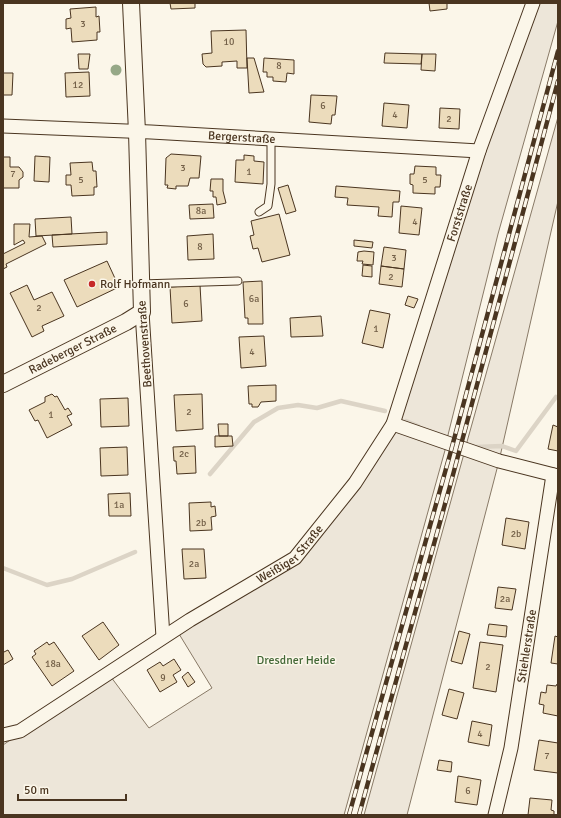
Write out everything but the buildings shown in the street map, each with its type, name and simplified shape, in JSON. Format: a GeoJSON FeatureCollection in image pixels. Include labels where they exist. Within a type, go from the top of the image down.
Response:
{"type":"FeatureCollection","features":[{"type":"Feature","properties":{"kind":"street","name":"Beethovenstraße"},"geometry":{"type":"LineString","coordinates":[[131,3],[137,132],[142,312],[163,637]]}},
{"type":"Feature","properties":{"kind":"street","name":"Forststraße"},"geometry":{"type":"LineString","coordinates":[[393,424],[480,151],[533,3]]}},
{"type":"Feature","properties":{"kind":"street","name":"Bergerstraße"},"geometry":{"type":"LineString","coordinates":[[3,126],[480,151]]}},
{"type":"Feature","properties":{"kind":"street","name":"Radeberger Straße"},"geometry":{"type":"LineString","coordinates":[[3,384],[126,322],[142,312]]}},
{"type":"Feature","properties":{"kind":"street"},"geometry":{"type":"LineString","coordinates":[[393,424],[499,461],[556,476]]}},
{"type":"Feature","properties":{"kind":"street","name":"Weißiger Straße"},"geometry":{"type":"LineString","coordinates":[[3,736],[20,731],[163,637],[295,558],[355,483],[393,424]]}},
{"type":"Feature","properties":{"kind":"street","name":"Stiehlerstraße"},"geometry":{"type":"LineString","coordinates":[[495,815],[511,748],[556,476]]}},
{"type":"Feature","properties":{"kind":"lane"},"geometry":{"type":"LineString","coordinates":[[259,212],[268,206],[271,184],[271,139]]}},
{"type":"Feature","properties":{"kind":"lane"},"geometry":{"type":"LineString","coordinates":[[141,284],[238,281]]}},
{"type":"Feature","properties":{"kind":"green space","name":"Dresdner Heide"},"geometry":{"type":"Polygon","coordinates":[[[533,3],[558,3],[558,21],[498,234],[447,443],[344,815],[3,815],[3,745],[108,673],[149,728],[212,688],[176,629],[295,558],[393,424],[533,3]]]}},
{"type":"Feature","properties":{"kind":"green space"},"geometry":{"type":"Polygon","coordinates":[[[558,117],[558,201],[499,461],[407,815],[364,815],[465,450],[451,445],[465,449],[558,117]]]}},
{"type":"Feature","properties":{"kind":"waterway"},"geometry":{"type":"LineString","coordinates":[[475,447],[502,446],[516,451],[556,397]]}},
{"type":"Feature","properties":{"kind":"waterway"},"geometry":{"type":"LineString","coordinates":[[210,474],[254,422],[278,408],[298,405],[317,408],[341,401],[385,411]]}},
{"type":"Feature","properties":{"kind":"waterway"},"geometry":{"type":"LineString","coordinates":[[406,421],[418,426]]}},
{"type":"Feature","properties":{"kind":"waterway"},"geometry":{"type":"LineString","coordinates":[[3,568],[47,585],[72,579],[135,552]]}},
{"type":"Feature","properties":{"kind":"railway"},"geometry":{"type":"LineString","coordinates":[[349,815],[449,458],[558,51]]}},
{"type":"Feature","properties":{"kind":"railway"},"geometry":{"type":"LineString","coordinates":[[359,815],[450,486],[558,81]]}},
{"type":"Feature","properties":{"kind":"place","name":"Rolf Hofmann"},"geometry":{"type":"Point","coordinates":[92,284]}}]}
